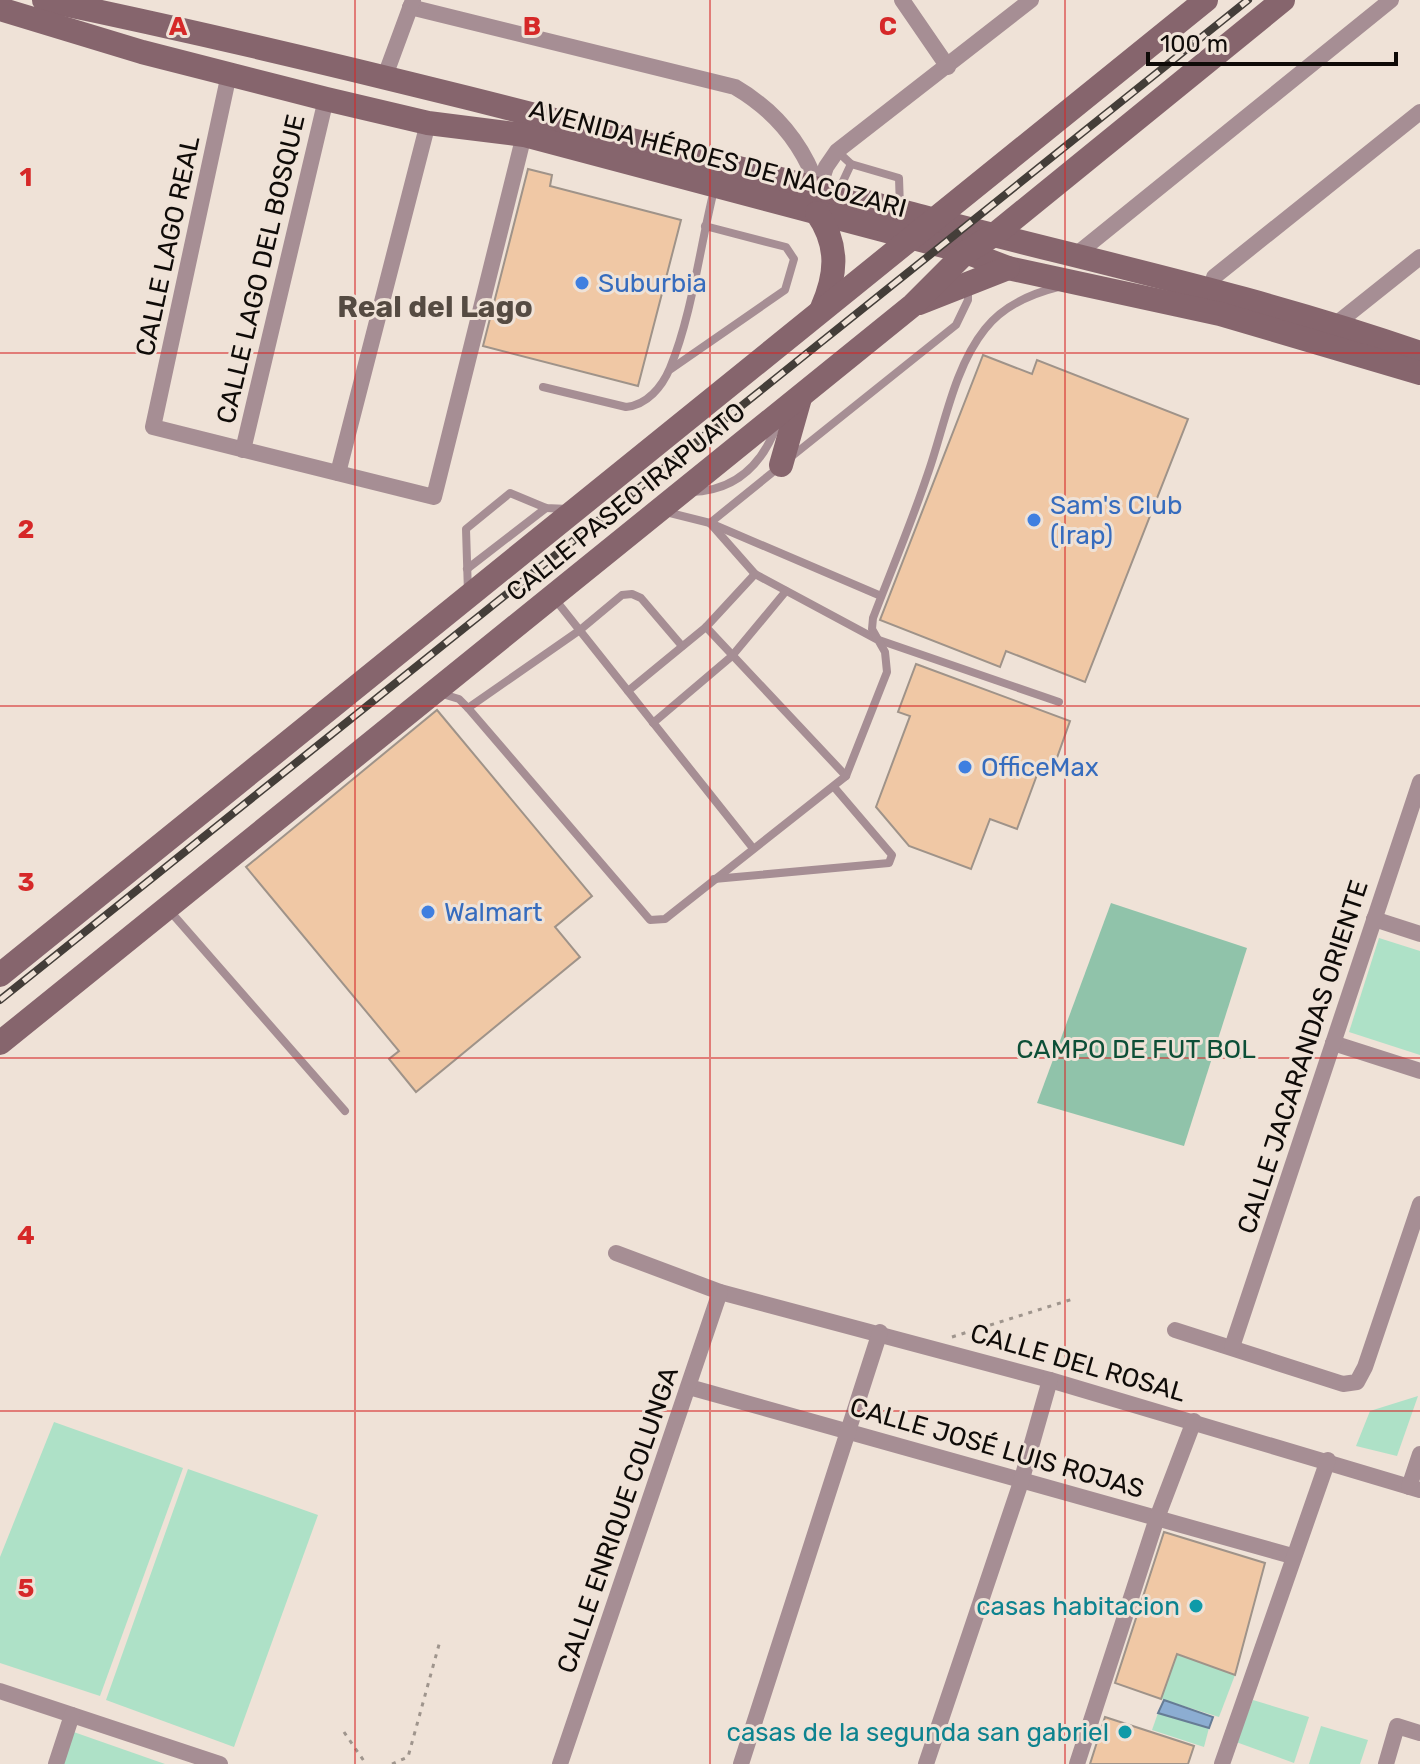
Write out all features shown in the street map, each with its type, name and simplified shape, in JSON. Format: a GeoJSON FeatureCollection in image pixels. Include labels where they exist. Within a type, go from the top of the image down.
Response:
{"type":"FeatureCollection","features":[{"type":"Feature","properties":{"kind":"main road","name":"AVENIDA HÉROES DE NACOZARI"},"geometry":{"type":"LineString","coordinates":[[44,0],[385,76],[1072,258],[1170,277],[1336,324],[1420,353]]}},
{"type":"Feature","properties":{"kind":"main road","name":"CALLE PASEO IRAPUATO"},"geometry":{"type":"LineString","coordinates":[[0,975],[1206,0]]}},
{"type":"Feature","properties":{"kind":"main road","name":"CALLE PASEO IRAPUATO"},"geometry":{"type":"LineString","coordinates":[[0,1043],[791,405],[913,305],[966,252],[994,235],[1283,0]]}},
{"type":"Feature","properties":{"kind":"main road","name":"AVENIDA HÉROES DE NACOZARI"},"geometry":{"type":"LineString","coordinates":[[0,9],[142,52],[326,99],[428,123],[524,135],[966,252],[1008,268],[1220,314],[1420,373]]}},
{"type":"Feature","properties":{"kind":"main road"},"geometry":{"type":"LineString","coordinates":[[817,213],[829,234],[835,260],[831,288],[821,312]]}},
{"type":"Feature","properties":{"kind":"main road"},"geometry":{"type":"LineString","coordinates":[[913,305],[1008,268]]}},
{"type":"Feature","properties":{"kind":"main road"},"geometry":{"type":"LineString","coordinates":[[1074,283],[1098,277],[1138,281],[1170,277]]}},
{"type":"Feature","properties":{"kind":"main road"},"geometry":{"type":"LineString","coordinates":[[781,465],[791,405]]}},
{"type":"Feature","properties":{"kind":"street"},"geometry":{"type":"LineString","coordinates":[[902,0],[948,67]]}},
{"type":"Feature","properties":{"kind":"street"},"geometry":{"type":"LineString","coordinates":[[817,213],[828,191],[837,151],[1031,0]]}},
{"type":"Feature","properties":{"kind":"street"},"geometry":{"type":"LineString","coordinates":[[1072,258],[1391,0]]}},
{"type":"Feature","properties":{"kind":"street"},"geometry":{"type":"LineString","coordinates":[[385,76],[412,3],[735,87],[758,100],[780,122],[803,150],[828,191]]}},
{"type":"Feature","properties":{"kind":"street","name":"CALLE LAGO REAL"},"geometry":{"type":"LineString","coordinates":[[229,74],[153,427],[243,450]]}},
{"type":"Feature","properties":{"kind":"street","name":"CALLE LAGO DEL BOSQUE"},"geometry":{"type":"LineString","coordinates":[[243,450],[326,99]]}},
{"type":"Feature","properties":{"kind":"street"},"geometry":{"type":"LineString","coordinates":[[1214,277],[1420,112]]}},
{"type":"Feature","properties":{"kind":"street"},"geometry":{"type":"LineString","coordinates":[[338,473],[428,123]]}},
{"type":"Feature","properties":{"kind":"street"},"geometry":{"type":"LineString","coordinates":[[243,450],[434,497],[524,135]]}},
{"type":"Feature","properties":{"kind":"street"},"geometry":{"type":"LineString","coordinates":[[1336,324],[1420,257]]}},
{"type":"Feature","properties":{"kind":"street","name":"CALLE JACARANDAS ORIENTE"},"geometry":{"type":"LineString","coordinates":[[1232,1347],[1420,782]]}},
{"type":"Feature","properties":{"kind":"street"},"geometry":{"type":"LineString","coordinates":[[1374,919],[1420,934]]}},
{"type":"Feature","properties":{"kind":"street"},"geometry":{"type":"LineString","coordinates":[[1333,1043],[1420,1071]]}},
{"type":"Feature","properties":{"kind":"street"},"geometry":{"type":"LineString","coordinates":[[1175,1330],[1343,1384],[1357,1382],[1365,1367],[1420,1204]]}},
{"type":"Feature","properties":{"kind":"street","name":"CALLE DEL ROSAL"},"geometry":{"type":"LineString","coordinates":[[616,1253],[720,1292],[880,1332],[1050,1380],[1328,1460],[1414,1489]]}},
{"type":"Feature","properties":{"kind":"street","name":"CALLE ENRIQUE COLUNGA"},"geometry":{"type":"LineString","coordinates":[[560,1764],[720,1292]]}},
{"type":"Feature","properties":{"kind":"street"},"geometry":{"type":"LineString","coordinates":[[741,1764],[851,1430],[880,1332]]}},
{"type":"Feature","properties":{"kind":"street"},"geometry":{"type":"LineString","coordinates":[[926,1764],[1021,1482],[1050,1380]]}},
{"type":"Feature","properties":{"kind":"street","name":"CALLE JOSÉ LUIS ROJAS"},"geometry":{"type":"LineString","coordinates":[[689,1387],[1292,1556]]}},
{"type":"Feature","properties":{"kind":"street"},"geometry":{"type":"LineString","coordinates":[[1077,1764],[1157,1518],[1194,1421]]}},
{"type":"Feature","properties":{"kind":"street"},"geometry":{"type":"LineString","coordinates":[[1414,1489],[1420,1454]]}},
{"type":"Feature","properties":{"kind":"street"},"geometry":{"type":"LineString","coordinates":[[1222,1764],[1328,1460]]}},
{"type":"Feature","properties":{"kind":"street"},"geometry":{"type":"LineString","coordinates":[[0,1691],[220,1764]]}},
{"type":"Feature","properties":{"kind":"street"},"geometry":{"type":"LineString","coordinates":[[56,1764],[72,1715]]}},
{"type":"Feature","properties":{"kind":"street"},"geometry":{"type":"LineString","coordinates":[[1386,1764],[1397,1726],[1420,1733]]}},
{"type":"Feature","properties":{"kind":"lane"},"geometry":{"type":"LineString","coordinates":[[837,151],[851,164],[899,178],[900,211]]}},
{"type":"Feature","properties":{"kind":"lane"},"geometry":{"type":"LineString","coordinates":[[828,191],[851,164]]}},
{"type":"Feature","properties":{"kind":"lane"},"geometry":{"type":"LineString","coordinates":[[670,369],[715,186]]}},
{"type":"Feature","properties":{"kind":"lane"},"geometry":{"type":"LineString","coordinates":[[543,387],[626,407],[639,406],[649,399],[670,369],[785,290],[794,259],[786,247],[705,226]]}},
{"type":"Feature","properties":{"kind":"lane"},"geometry":{"type":"LineString","coordinates":[[710,523],[956,325],[968,300],[966,252]]}},
{"type":"Feature","properties":{"kind":"lane"},"geometry":{"type":"LineString","coordinates":[[435,693],[448,694],[468,708],[650,920],[665,919],[752,847],[846,776],[887,672],[885,652],[876,639],[873,618],[975,342],[987,326],[1022,299],[1074,283]]}},
{"type":"Feature","properties":{"kind":"lane"},"geometry":{"type":"LineString","coordinates":[[468,597],[466,529],[499,498],[510,493],[546,508],[576,510]]}},
{"type":"Feature","properties":{"kind":"lane"},"geometry":{"type":"LineString","coordinates":[[467,569],[546,508]]}},
{"type":"Feature","properties":{"kind":"lane"},"geometry":{"type":"LineString","coordinates":[[661,510],[710,523],[881,596]]}},
{"type":"Feature","properties":{"kind":"lane"},"geometry":{"type":"LineString","coordinates":[[710,523],[755,574],[876,639],[1059,702]]}},
{"type":"Feature","properties":{"kind":"lane"},"geometry":{"type":"LineString","coordinates":[[628,691],[706,627],[755,574]]}},
{"type":"Feature","properties":{"kind":"lane"},"geometry":{"type":"LineString","coordinates":[[653,723],[732,656],[786,591]]}},
{"type":"Feature","properties":{"kind":"lane"},"geometry":{"type":"LineString","coordinates":[[468,708],[580,630],[622,595],[632,594],[641,598],[682,646]]}},
{"type":"Feature","properties":{"kind":"lane"},"geometry":{"type":"LineString","coordinates":[[553,597],[752,847]]}},
{"type":"Feature","properties":{"kind":"lane"},"geometry":{"type":"LineString","coordinates":[[706,627],[846,776]]}},
{"type":"Feature","properties":{"kind":"lane"},"geometry":{"type":"LineString","coordinates":[[714,879],[893,860],[834,787]]}},
{"type":"Feature","properties":{"kind":"lane"},"geometry":{"type":"LineString","coordinates":[[168,909],[345,1111]]}},
{"type":"Feature","properties":{"kind":"path"},"geometry":{"type":"LineString","coordinates":[[925,1345],[1073,1299]]}},
{"type":"Feature","properties":{"kind":"path"},"geometry":{"type":"LineString","coordinates":[[392,1764],[408,1757],[440,1641]]}},
{"type":"Feature","properties":{"kind":"path"},"geometry":{"type":"LineString","coordinates":[[344,1732],[366,1764]]}},
{"type":"Feature","properties":{"kind":"green space","name":"CAMPO DE FUT BOL"},"geometry":{"type":"Polygon","coordinates":[[[1111,903],[1247,948],[1184,1146],[1037,1103],[1111,903]]]}},
{"type":"Feature","properties":{"kind":"green space"},"geometry":{"type":"Polygon","coordinates":[[[1379,938],[1420,951],[1420,1055],[1349,1032],[1379,938]]]}},
{"type":"Feature","properties":{"kind":"green space"},"geometry":{"type":"Polygon","coordinates":[[[1418,1396],[1397,1456],[1356,1446],[1370,1411],[1418,1396]]]}},
{"type":"Feature","properties":{"kind":"green space"},"geometry":{"type":"Polygon","coordinates":[[[54,1422],[183,1468],[100,1696],[0,1663],[0,1557],[54,1422]]]}},
{"type":"Feature","properties":{"kind":"green space"},"geometry":{"type":"Polygon","coordinates":[[[188,1469],[318,1515],[234,1747],[106,1700],[188,1469]]]}},
{"type":"Feature","properties":{"kind":"green space"},"geometry":{"type":"Polygon","coordinates":[[[1177,1654],[1235,1675],[1219,1717],[1161,1699],[1177,1654]]]}},
{"type":"Feature","properties":{"kind":"green space"},"geometry":{"type":"Polygon","coordinates":[[[1253,1700],[1309,1717],[1294,1763],[1236,1742],[1253,1700]]]}},
{"type":"Feature","properties":{"kind":"green space"},"geometry":{"type":"Polygon","coordinates":[[[1158,1713],[1209,1728],[1204,1747],[1152,1730],[1158,1713]]]}},
{"type":"Feature","properties":{"kind":"green space"},"geometry":{"type":"Polygon","coordinates":[[[1321,1726],[1368,1740],[1360,1764],[1309,1764],[1321,1726]]]}},
{"type":"Feature","properties":{"kind":"green space"},"geometry":{"type":"Polygon","coordinates":[[[68,1730],[165,1764],[57,1764],[68,1730]]]}},
{"type":"Feature","properties":{"kind":"water"},"geometry":{"type":"Polygon","coordinates":[[[1164,1700],[1213,1717],[1209,1728],[1158,1713],[1164,1700]]]}},
{"type":"Feature","properties":{"kind":"building","name":"Suburbia"},"geometry":{"type":"Polygon","coordinates":[[[528,169],[552,175],[550,186],[681,220],[638,386],[483,346],[528,169]]]}},
{"type":"Feature","properties":{"kind":"building","name":"Sam's Club (Irap)"},"geometry":{"type":"Polygon","coordinates":[[[983,355],[1032,374],[1037,360],[1188,419],[1085,682],[1006,651],[1000,667],[880,620],[983,355]]]}},
{"type":"Feature","properties":{"kind":"building","name":"OfficeMax"},"geometry":{"type":"Polygon","coordinates":[[[916,664],[1070,721],[1053,769],[1041,764],[1017,829],[990,819],[971,869],[909,846],[876,807],[910,716],[898,712],[916,664]]]}},
{"type":"Feature","properties":{"kind":"building","name":"Walmart"},"geometry":{"type":"Polygon","coordinates":[[[437,710],[592,896],[555,927],[580,957],[416,1092],[389,1059],[399,1051],[246,867],[437,710]]]}},
{"type":"Feature","properties":{"kind":"building","name":"casas habitacion"},"geometry":{"type":"Polygon","coordinates":[[[1164,1532],[1265,1563],[1235,1675],[1177,1654],[1161,1699],[1115,1683],[1164,1532]]]}},
{"type":"Feature","properties":{"kind":"building","name":"casas de la segunda san gabriel"},"geometry":{"type":"Polygon","coordinates":[[[1105,1717],[1194,1746],[1188,1764],[1090,1764],[1105,1717]]]}},
{"type":"Feature","properties":{"kind":"railway"},"geometry":{"type":"LineString","coordinates":[[0,1000],[1248,0]]}},
{"type":"Feature","properties":{"kind":"place","name":"Suburbia"},"geometry":{"type":"Point","coordinates":[582,283]}},
{"type":"Feature","properties":{"kind":"place","name":"Sam's Club (Irap)"},"geometry":{"type":"Point","coordinates":[1034,520]}},
{"type":"Feature","properties":{"kind":"place","name":"OfficeMax"},"geometry":{"type":"Point","coordinates":[965,767]}},
{"type":"Feature","properties":{"kind":"place","name":"Walmart"},"geometry":{"type":"Point","coordinates":[428,912]}},
{"type":"Feature","properties":{"kind":"place","name":"casas habitacion"},"geometry":{"type":"Point","coordinates":[1196,1606]}},
{"type":"Feature","properties":{"kind":"place","name":"casas de la segunda san gabriel"},"geometry":{"type":"Point","coordinates":[1125,1732]}},
{"type":"Feature","properties":{"kind":"district","name":"Real del Lago"},"geometry":{"type":"Point","coordinates":[435,307]}}]}
